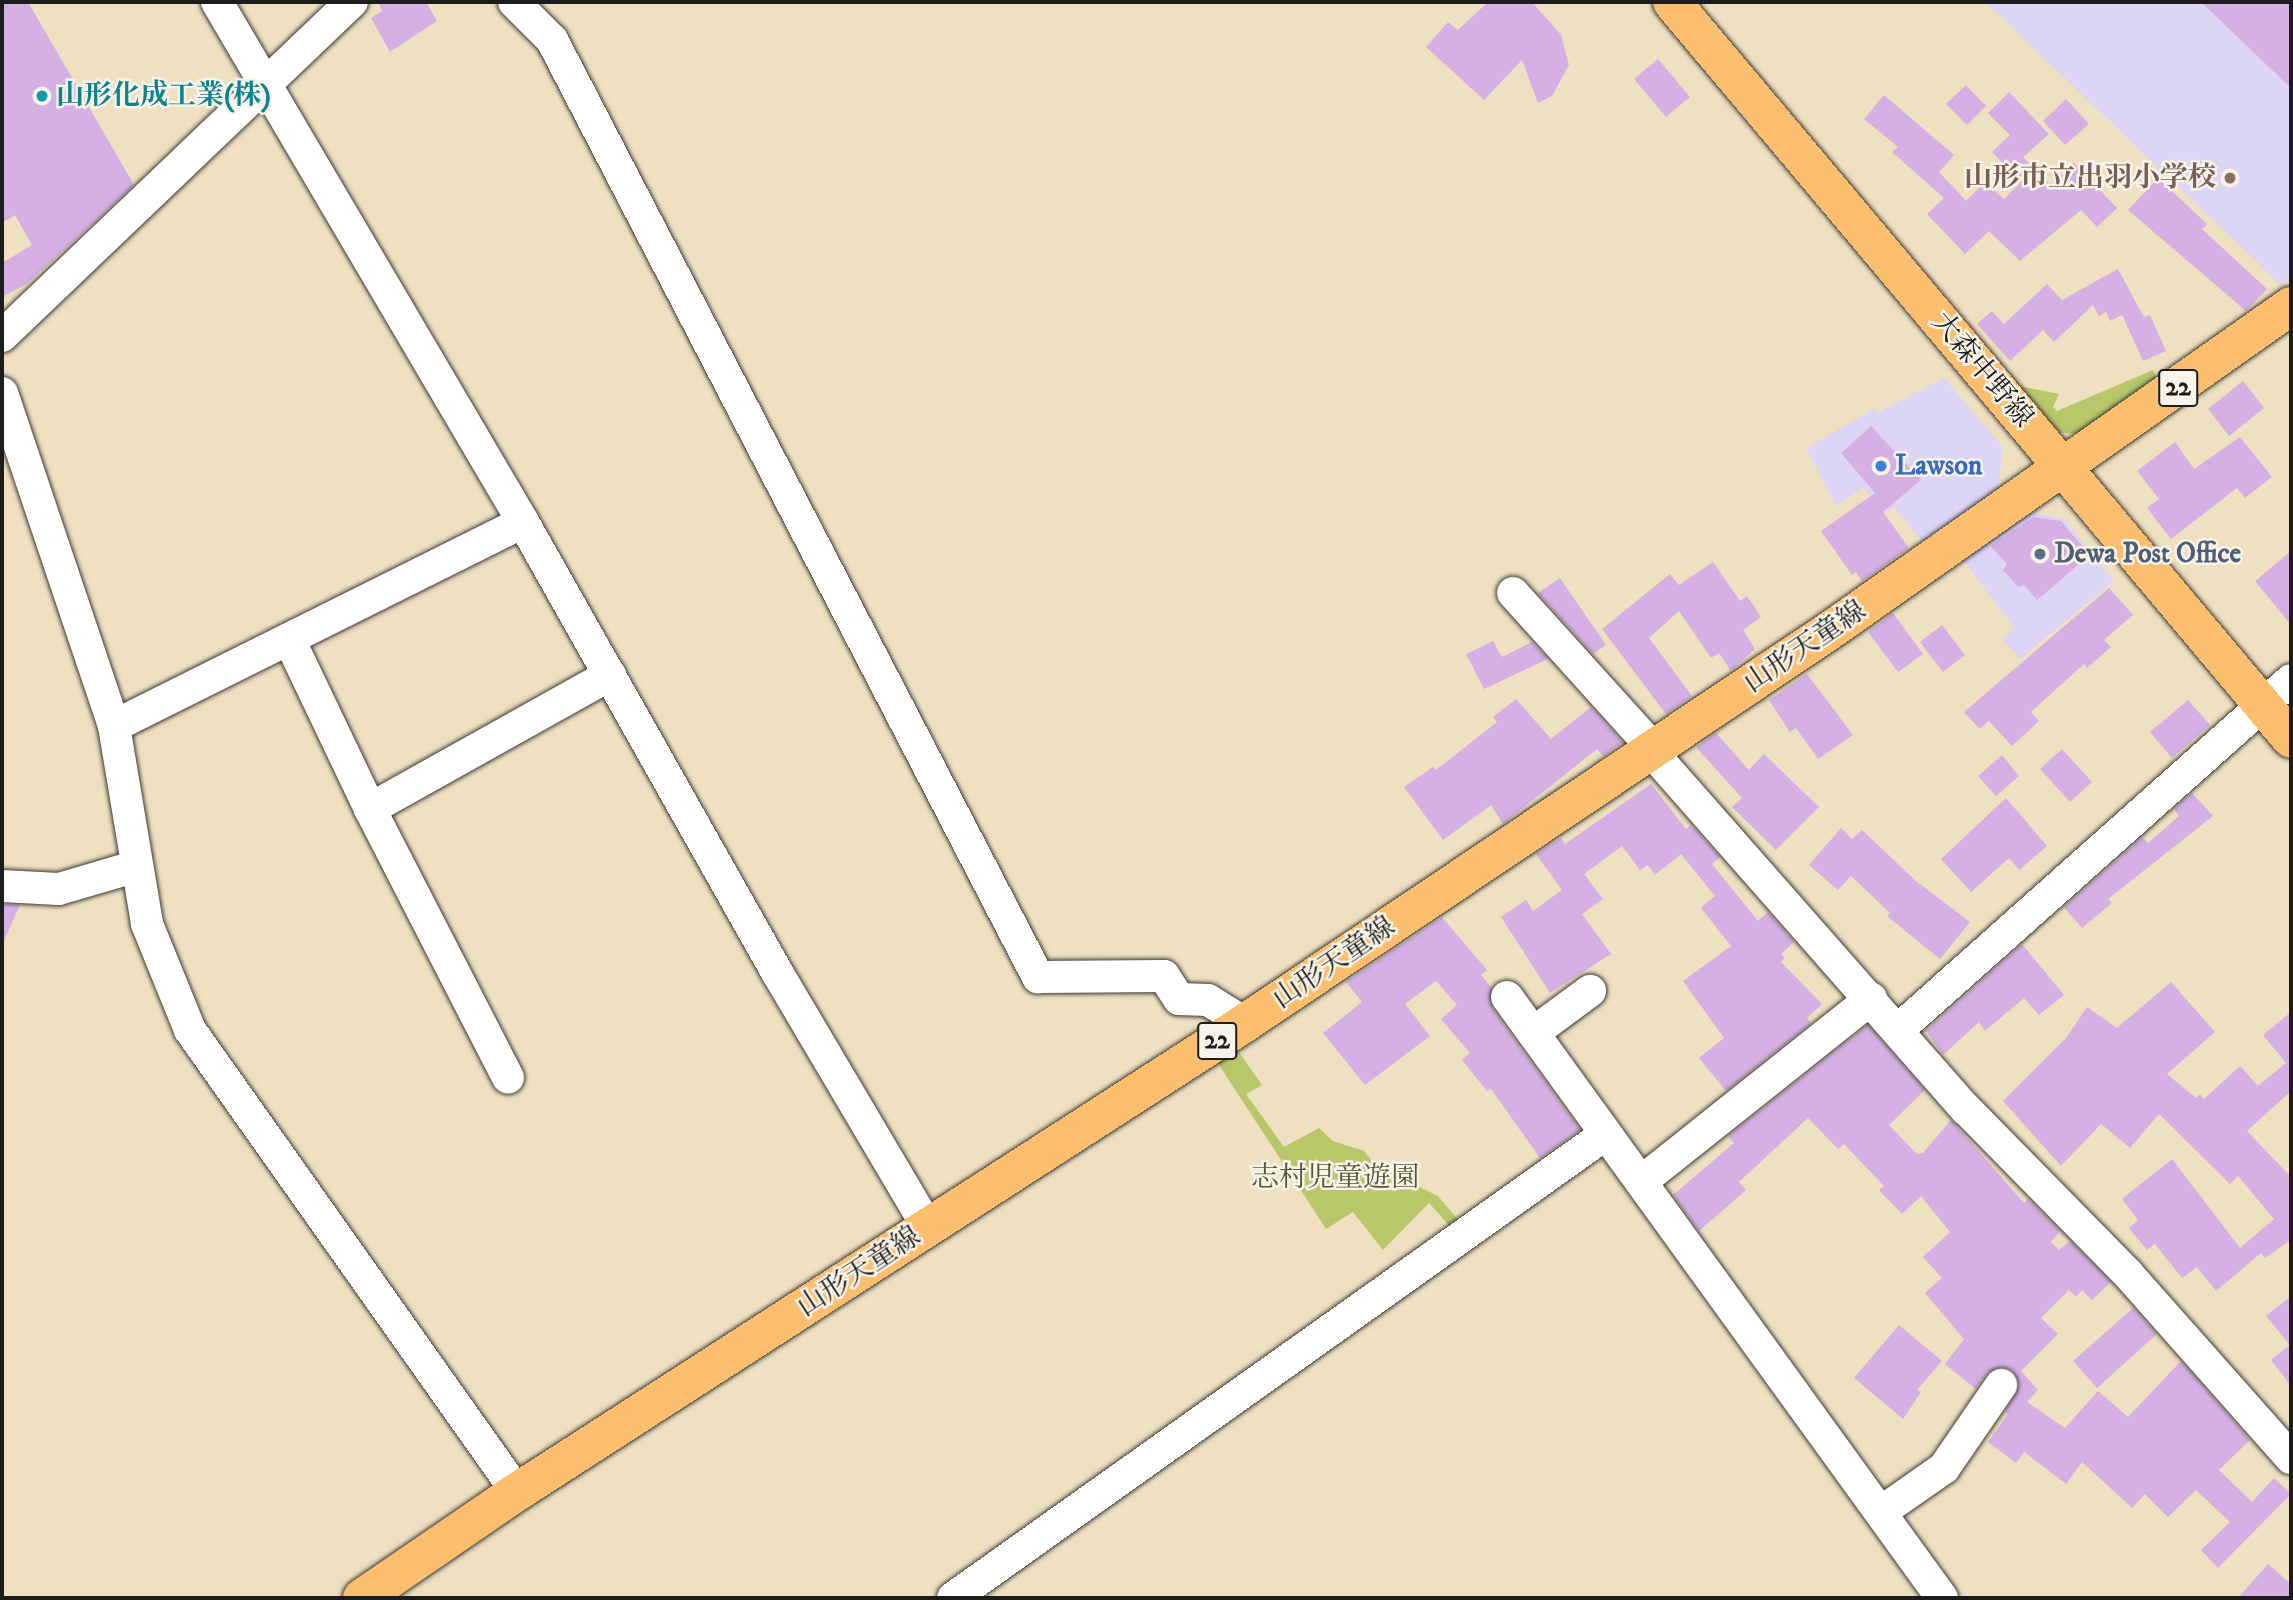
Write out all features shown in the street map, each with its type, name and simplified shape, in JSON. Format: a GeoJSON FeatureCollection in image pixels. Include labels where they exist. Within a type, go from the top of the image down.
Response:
{"type":"FeatureCollection","features":[{"type":"Feature","properties":{"kind":"main road","name":"大森中野線"},"geometry":{"type":"LineString","coordinates":[[1672,2],[2291,738]]}},
{"type":"Feature","properties":{"kind":"main road","name":"山形天童線"},"geometry":{"type":"LineString","coordinates":[[362,1598],[517,1492],[1245,1023],[1653,750],[2063,470],[2291,306]]}},
{"type":"Feature","properties":{"kind":"street"},"geometry":{"type":"LineString","coordinates":[[217,2],[523,522],[928,1228]]}},
{"type":"Feature","properties":{"kind":"street"},"geometry":{"type":"LineString","coordinates":[[2,336],[352,2]]}},
{"type":"Feature","properties":{"kind":"street"},"geometry":{"type":"LineString","coordinates":[[514,2],[552,40],[1038,977],[1164,976],[1179,999],[1208,1000],[1245,1023]]}},
{"type":"Feature","properties":{"kind":"street"},"geometry":{"type":"LineString","coordinates":[[2,393],[114,726],[147,923],[190,1030],[517,1492]]}},
{"type":"Feature","properties":{"kind":"street"},"geometry":{"type":"LineString","coordinates":[[114,726],[523,522]]}},
{"type":"Feature","properties":{"kind":"street"},"geometry":{"type":"LineString","coordinates":[[1513,593],[1966,1109],[2128,1274],[2291,1458]]}},
{"type":"Feature","properties":{"kind":"street"},"geometry":{"type":"LineString","coordinates":[[289,639],[370,809],[508,1078]]}},
{"type":"Feature","properties":{"kind":"street"},"geometry":{"type":"LineString","coordinates":[[370,809],[610,675]]}},
{"type":"Feature","properties":{"kind":"street"},"geometry":{"type":"LineString","coordinates":[[1898,1030],[2291,680]]}},
{"type":"Feature","properties":{"kind":"street"},"geometry":{"type":"LineString","coordinates":[[2,886],[59,889],[137,866]]}},
{"type":"Feature","properties":{"kind":"street"},"geometry":{"type":"LineString","coordinates":[[1533,1033],[1590,991]]}},
{"type":"Feature","properties":{"kind":"street"},"geometry":{"type":"LineString","coordinates":[[1507,997],[1942,1598]]}},
{"type":"Feature","properties":{"kind":"street"},"geometry":{"type":"LineString","coordinates":[[1642,1181],[1871,999]]}},
{"type":"Feature","properties":{"kind":"street"},"geometry":{"type":"LineString","coordinates":[[953,1598],[1606,1134]]}},
{"type":"Feature","properties":{"kind":"street"},"geometry":{"type":"LineString","coordinates":[[1881,1513],[1944,1468],[2000,1385]]}},
{"type":"Feature","properties":{"kind":"shaded area","name":"山形市立出羽小学校"},"geometry":{"type":"Polygon","coordinates":[[[1985,2],[2291,2],[2291,277],[2281,285],[1985,2]]]}},
{"type":"Feature","properties":{"kind":"shaded area"},"geometry":{"type":"Polygon","coordinates":[[[1944,378],[2003,447],[1998,490],[1922,541],[1894,507],[1886,513],[1863,487],[1836,506],[1806,448],[1874,409],[1877,413],[1944,378]]]}},
{"type":"Feature","properties":{"kind":"shaded area"},"geometry":{"type":"Polygon","coordinates":[[[2026,512],[2063,518],[2114,581],[2020,659],[2002,639],[2014,627],[1961,558],[2026,512]]]}},
{"type":"Feature","properties":{"kind":"green space"},"geometry":{"type":"Polygon","coordinates":[[[2153,370],[2160,387],[2084,435],[2033,430],[1994,381],[2059,394],[2053,407],[2057,411],[2153,370]]]}},
{"type":"Feature","properties":{"kind":"green space","name":"志村児童遊園"},"geometry":{"type":"Polygon","coordinates":[[[1227,1035],[1262,1085],[1246,1094],[1284,1147],[1319,1128],[1333,1141],[1364,1151],[1376,1166],[1438,1196],[1469,1233],[1461,1239],[1429,1203],[1383,1250],[1353,1212],[1326,1229],[1208,1048],[1227,1035]]]}},
{"type":"Feature","properties":{"kind":"building","name":"山形化成工業(株)"},"geometry":{"type":"Polygon","coordinates":[[[2,2],[28,2],[134,185],[28,283],[2,297],[2,263],[32,245],[15,215],[2,223],[2,2]]]}},
{"type":"Feature","properties":{"kind":"building"},"geometry":{"type":"Polygon","coordinates":[[[378,2],[426,2],[437,21],[390,52],[371,18],[382,11],[378,2]]]}},
{"type":"Feature","properties":{"kind":"building"},"geometry":{"type":"Polygon","coordinates":[[[1488,2],[1532,2],[1561,35],[1569,65],[1552,96],[1538,103],[1522,60],[1484,100],[1426,47],[1448,22],[1458,30],[1488,2]]]}},
{"type":"Feature","properties":{"kind":"building"},"geometry":{"type":"Polygon","coordinates":[[[2201,2],[2291,2],[2291,88],[2201,2]]]}},
{"type":"Feature","properties":{"kind":"building"},"geometry":{"type":"Polygon","coordinates":[[[1658,59],[1690,97],[1666,117],[1634,79],[1658,59]]]}},
{"type":"Feature","properties":{"kind":"building"},"geometry":{"type":"Polygon","coordinates":[[[1966,85],[1986,106],[1967,125],[1946,104],[1966,85]]]}},
{"type":"Feature","properties":{"kind":"building"},"geometry":{"type":"Polygon","coordinates":[[[2009,92],[2049,134],[2023,157],[2051,186],[2074,163],[2117,208],[2097,227],[2081,210],[2020,261],[1989,231],[1965,254],[1927,214],[1944,198],[1892,152],[1898,147],[1864,119],[1884,95],[1954,155],[1939,172],[1966,201],[1985,182],[2004,199],[2021,182],[1992,152],[2010,135],[1988,113],[2009,92]]]}},
{"type":"Feature","properties":{"kind":"building"},"geometry":{"type":"Polygon","coordinates":[[[2066,99],[2089,124],[2065,145],[2043,121],[2066,99]]]}},
{"type":"Feature","properties":{"kind":"building"},"geometry":{"type":"Polygon","coordinates":[[[2158,178],[2207,224],[2202,229],[2267,289],[2246,311],[2128,210],[2158,178]]]}},
{"type":"Feature","properties":{"kind":"building"},"geometry":{"type":"Polygon","coordinates":[[[2118,269],[2144,317],[2150,315],[2166,351],[2143,361],[2122,315],[2110,321],[2106,312],[2099,316],[2093,305],[2054,342],[2043,330],[2010,361],[1977,324],[1992,311],[2004,324],[2047,284],[2062,300],[2118,269]]]}},
{"type":"Feature","properties":{"kind":"building"},"geometry":{"type":"Polygon","coordinates":[[[2243,381],[2264,408],[2229,436],[2208,409],[2243,381]]]}},
{"type":"Feature","properties":{"kind":"building"},"geometry":{"type":"Polygon","coordinates":[[[1871,426],[1921,480],[1883,512],[1909,548],[1862,581],[1856,572],[1852,575],[1821,531],[1875,493],[1841,453],[1871,426]]]}},
{"type":"Feature","properties":{"kind":"building"},"geometry":{"type":"Polygon","coordinates":[[[2240,437],[2272,477],[2245,498],[2237,488],[2171,539],[2147,508],[2159,499],[2137,471],[2175,442],[2194,469],[2240,437]]]}},
{"type":"Feature","properties":{"kind":"building"},"geometry":{"type":"Polygon","coordinates":[[[2034,517],[2061,521],[2090,555],[2037,600],[2024,585],[2018,587],[2003,570],[2007,564],[1990,546],[2034,517]]]}},
{"type":"Feature","properties":{"kind":"building"},"geometry":{"type":"Polygon","coordinates":[[[2291,551],[2291,625],[2255,581],[2291,551]]]}},
{"type":"Feature","properties":{"kind":"building"},"geometry":{"type":"Polygon","coordinates":[[[1713,562],[1740,601],[1747,596],[1761,617],[1743,630],[1755,649],[1731,671],[1719,653],[1711,658],[1679,611],[1649,638],[1692,696],[1666,714],[1602,629],[1670,574],[1679,585],[1713,562]]]}},
{"type":"Feature","properties":{"kind":"building"},"geometry":{"type":"Polygon","coordinates":[[[1560,578],[1606,645],[1593,654],[1538,593],[1560,578]]]}},
{"type":"Feature","properties":{"kind":"building"},"geometry":{"type":"Polygon","coordinates":[[[2109,588],[2133,615],[2104,640],[2111,647],[2087,668],[2084,664],[2031,712],[2039,721],[2012,746],[1989,721],[1980,729],[1964,712],[2109,588]]]}},
{"type":"Feature","properties":{"kind":"building"},"geometry":{"type":"Polygon","coordinates":[[[1893,613],[1923,654],[1898,672],[1868,632],[1893,613]]]}},
{"type":"Feature","properties":{"kind":"building"},"geometry":{"type":"Polygon","coordinates":[[[1942,625],[1965,655],[1943,672],[1920,642],[1942,625]]]}},
{"type":"Feature","properties":{"kind":"building"},"geometry":{"type":"Polygon","coordinates":[[[1493,641],[1502,657],[1532,642],[1548,659],[1484,689],[1466,654],[1493,641]]]}},
{"type":"Feature","properties":{"kind":"building"},"geometry":{"type":"Polygon","coordinates":[[[1807,674],[1853,735],[1818,759],[1796,728],[1790,732],[1769,700],[1807,674]]]}},
{"type":"Feature","properties":{"kind":"building"},"geometry":{"type":"Polygon","coordinates":[[[1516,699],[1551,739],[1591,707],[1623,743],[1603,756],[1597,749],[1503,824],[1491,805],[1443,840],[1404,787],[1433,767],[1436,770],[1497,722],[1493,717],[1516,699]]]}},
{"type":"Feature","properties":{"kind":"building"},"geometry":{"type":"Polygon","coordinates":[[[2188,700],[2210,725],[2172,758],[2150,732],[2188,700]]]}},
{"type":"Feature","properties":{"kind":"building"},"geometry":{"type":"Polygon","coordinates":[[[1716,733],[1749,770],[1764,754],[1819,807],[1776,850],[1732,807],[1742,798],[1696,747],[1716,733]]]}},
{"type":"Feature","properties":{"kind":"building"},"geometry":{"type":"Polygon","coordinates":[[[2062,749],[2092,782],[2070,802],[2040,769],[2062,749]]]}},
{"type":"Feature","properties":{"kind":"building"},"geometry":{"type":"Polygon","coordinates":[[[2002,755],[2019,776],[1996,796],[1978,776],[2002,755]]]}},
{"type":"Feature","properties":{"kind":"building"},"geometry":{"type":"Polygon","coordinates":[[[1651,784],[1686,829],[1691,825],[1720,857],[1712,864],[1758,921],[1768,912],[1794,942],[1781,954],[1785,958],[1781,962],[1822,1004],[1807,1018],[1811,1023],[1726,1091],[1699,1058],[1724,1038],[1683,981],[1731,946],[1701,908],[1715,896],[1681,854],[1655,875],[1648,865],[1640,870],[1622,846],[1584,874],[1603,899],[1582,914],[1611,954],[1550,993],[1501,917],[1526,900],[1533,911],[1562,890],[1536,854],[1561,838],[1565,844],[1651,784]]]}},
{"type":"Feature","properties":{"kind":"building"},"geometry":{"type":"Polygon","coordinates":[[[2192,793],[2213,816],[2108,899],[2112,903],[2082,928],[2064,907],[2143,837],[2148,843],[2179,816],[2174,809],[2192,793]]]}},
{"type":"Feature","properties":{"kind":"building"},"geometry":{"type":"Polygon","coordinates":[[[2006,798],[2047,846],[2019,870],[2009,858],[1971,892],[1941,859],[2006,798]]]}},
{"type":"Feature","properties":{"kind":"building"},"geometry":{"type":"Polygon","coordinates":[[[1841,828],[1852,839],[1862,830],[1916,881],[1970,922],[1940,959],[1887,916],[1890,913],[1851,876],[1838,890],[1809,865],[1841,828]]]}},
{"type":"Feature","properties":{"kind":"building"},"geometry":{"type":"Polygon","coordinates":[[[2,904],[20,905],[2,945],[2,904]]]}},
{"type":"Feature","properties":{"kind":"building"},"geometry":{"type":"Polygon","coordinates":[[[1442,917],[1487,970],[1481,975],[1492,988],[1492,1008],[1580,1130],[1540,1158],[1491,1089],[1487,1091],[1462,1060],[1470,1053],[1441,1019],[1457,1005],[1436,981],[1405,1004],[1430,1036],[1365,1085],[1323,1033],[1362,1002],[1346,982],[1442,917]]]}},
{"type":"Feature","properties":{"kind":"building"},"geometry":{"type":"Polygon","coordinates":[[[2022,944],[2064,995],[2039,1015],[2024,998],[1985,1031],[1979,1022],[1943,1055],[1926,1031],[2022,944]]]}},
{"type":"Feature","properties":{"kind":"building"},"geometry":{"type":"Polygon","coordinates":[[[2171,982],[2215,1032],[2167,1074],[2196,1098],[2200,1094],[2204,1099],[2240,1066],[2258,1086],[2286,1063],[2263,1035],[2291,1012],[2291,1091],[2247,1131],[2291,1177],[2291,1240],[2265,1258],[2261,1253],[2216,1291],[2197,1267],[2182,1278],[2155,1244],[2147,1250],[2129,1228],[2138,1220],[2122,1199],[2172,1159],[2240,1248],[2274,1219],[2238,1176],[2230,1184],[2159,1114],[2130,1148],[2101,1124],[2061,1166],[2003,1101],[2066,1038],[2087,1007],[2117,1028],[2171,982]]]}},
{"type":"Feature","properties":{"kind":"building"},"geometry":{"type":"Polygon","coordinates":[[[1868,1025],[1925,1090],[1889,1125],[1917,1154],[1923,1153],[1951,1120],[2024,1203],[2028,1199],[2060,1231],[2051,1242],[2059,1250],[2070,1241],[2111,1282],[2092,1300],[2082,1290],[2076,1297],[2069,1290],[2041,1318],[2058,1334],[2021,1371],[2038,1390],[2027,1402],[2065,1428],[2098,1391],[2128,1417],[2181,1361],[2250,1440],[2219,1470],[2252,1502],[2274,1478],[2291,1494],[2218,1568],[2201,1550],[2230,1522],[2196,1490],[2168,1517],[2145,1494],[2132,1508],[2082,1462],[2066,1484],[2024,1452],[2016,1463],[1988,1442],[2008,1414],[2005,1412],[2019,1386],[2012,1370],[2002,1367],[1986,1374],[1976,1389],[1945,1364],[1964,1339],[1925,1293],[1942,1278],[1923,1257],[1950,1232],[1921,1196],[1902,1214],[1879,1190],[1884,1186],[1844,1144],[1838,1149],[1808,1118],[1739,1182],[1746,1190],[1699,1231],[1673,1195],[1734,1143],[1728,1136],[1868,1025]]]}},
{"type":"Feature","properties":{"kind":"building"},"geometry":{"type":"Polygon","coordinates":[[[2291,1296],[2291,1386],[2271,1360],[2290,1345],[2266,1316],[2291,1296]]]}},
{"type":"Feature","properties":{"kind":"building"},"geometry":{"type":"Polygon","coordinates":[[[2133,1308],[2157,1334],[2097,1388],[2073,1361],[2133,1308]]]}},
{"type":"Feature","properties":{"kind":"building"},"geometry":{"type":"Polygon","coordinates":[[[1899,1325],[1942,1361],[1917,1390],[1921,1392],[1903,1419],[1854,1378],[1899,1325]]]}},
{"type":"Feature","properties":{"kind":"building"},"geometry":{"type":"Polygon","coordinates":[[[2268,1564],[2291,1584],[2291,1593],[2286,1598],[2238,1598],[2268,1564]]]}},
{"type":"Feature","properties":{"kind":"place","name":"山形化成工業(株)"},"geometry":{"type":"Point","coordinates":[42,96]}},
{"type":"Feature","properties":{"kind":"place","name":"山形市立出羽小学校"},"geometry":{"type":"Point","coordinates":[2230,178]}},
{"type":"Feature","properties":{"kind":"place","name":"Lawson"},"geometry":{"type":"Point","coordinates":[1881,466]}},
{"type":"Feature","properties":{"kind":"place","name":"Dewa Post Office"},"geometry":{"type":"Point","coordinates":[2040,554]}}]}
